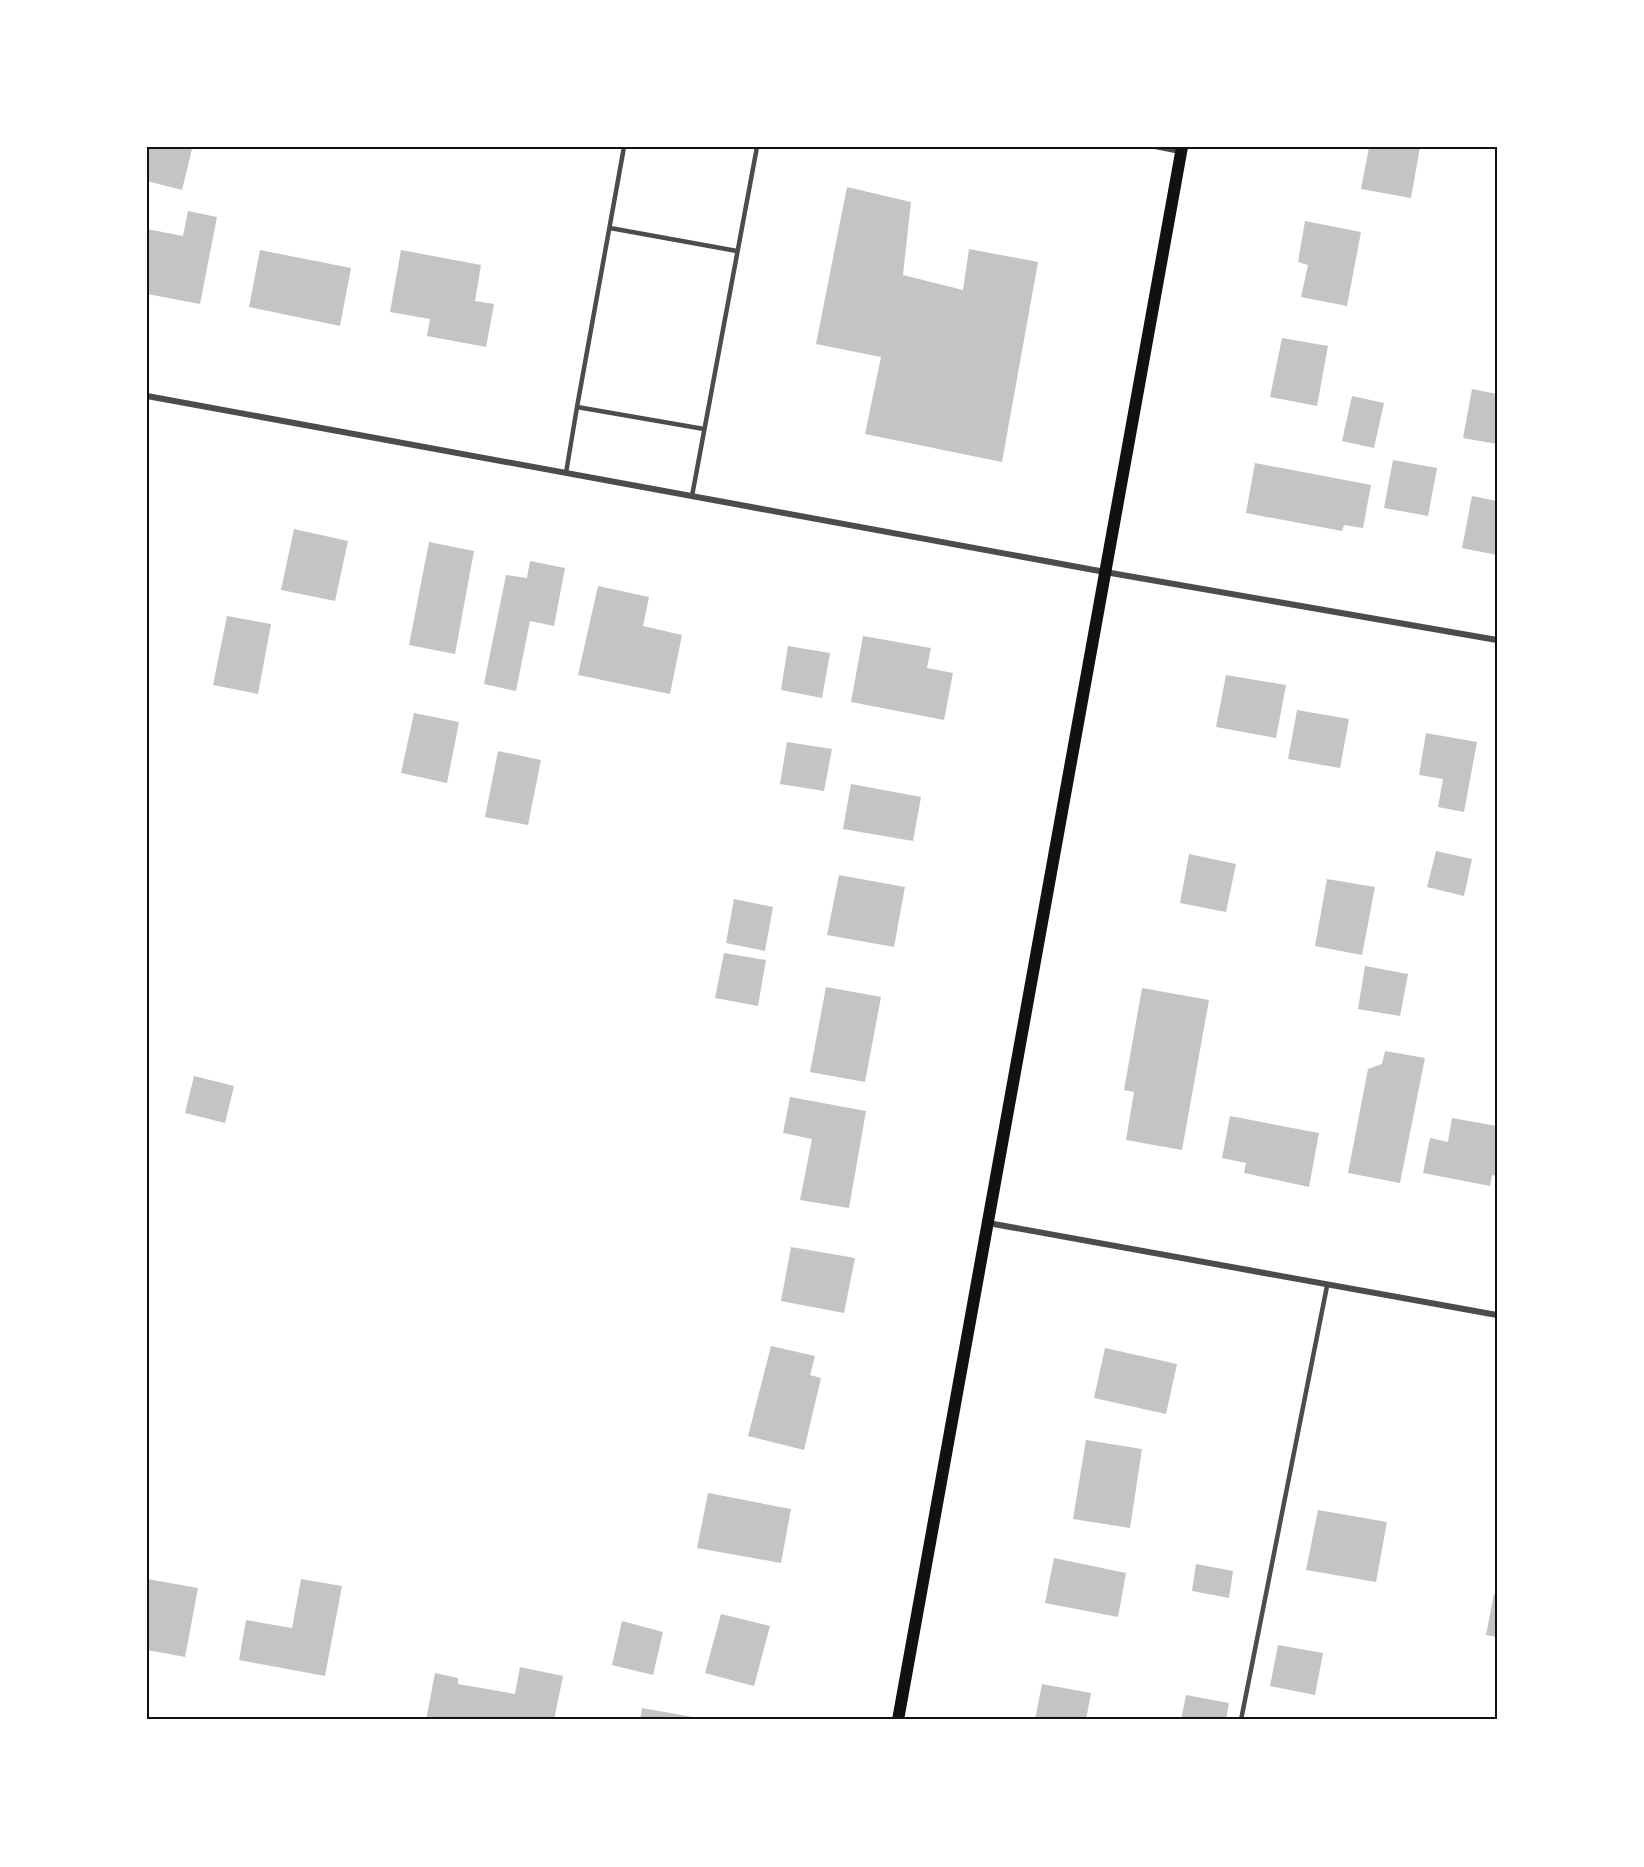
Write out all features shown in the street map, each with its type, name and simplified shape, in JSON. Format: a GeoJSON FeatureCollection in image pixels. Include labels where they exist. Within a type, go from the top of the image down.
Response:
{"type":"FeatureCollection","features":[{"type":"Feature","properties":{"kind":"main road"},"geometry":{"type":"LineString","coordinates":[[898,1720],[1182,149]]}},
{"type":"Feature","properties":{"kind":"street"},"geometry":{"type":"LineString","coordinates":[[147,396],[1105,572],[1497,640]]}},
{"type":"Feature","properties":{"kind":"street"},"geometry":{"type":"LineString","coordinates":[[988,1223],[1497,1315]]}},
{"type":"Feature","properties":{"kind":"lane"},"geometry":{"type":"LineString","coordinates":[[566,473],[624,147]]}},
{"type":"Feature","properties":{"kind":"lane"},"geometry":{"type":"LineString","coordinates":[[692,496],[757,147]]}},
{"type":"Feature","properties":{"kind":"lane"},"geometry":{"type":"LineString","coordinates":[[1156,147],[1182,149]]}},
{"type":"Feature","properties":{"kind":"lane"},"geometry":{"type":"LineString","coordinates":[[610,228],[737,251]]}},
{"type":"Feature","properties":{"kind":"lane"},"geometry":{"type":"LineString","coordinates":[[577,407],[704,429]]}},
{"type":"Feature","properties":{"kind":"lane"},"geometry":{"type":"LineString","coordinates":[[1241,1720],[1328,1286]]}},
{"type":"Feature","properties":{"kind":"building"},"geometry":{"type":"Polygon","coordinates":[[[147,147],[192,149],[182,190],[147,181],[147,147]]]}},
{"type":"Feature","properties":{"kind":"building"},"geometry":{"type":"Polygon","coordinates":[[[1369,147],[1420,147],[1411,198],[1361,189],[1369,147]]]}},
{"type":"Feature","properties":{"kind":"building"},"geometry":{"type":"Polygon","coordinates":[[[847,187],[911,202],[903,275],[963,290],[969,249],[1038,262],[1002,462],[865,434],[881,357],[816,344],[847,187]]]}},
{"type":"Feature","properties":{"kind":"building"},"geometry":{"type":"Polygon","coordinates":[[[188,211],[217,217],[200,304],[147,294],[147,229],[183,236],[188,211]]]}},
{"type":"Feature","properties":{"kind":"building"},"geometry":{"type":"Polygon","coordinates":[[[1305,221],[1361,232],[1347,306],[1301,297],[1308,265],[1298,262],[1305,221]]]}},
{"type":"Feature","properties":{"kind":"building"},"geometry":{"type":"Polygon","coordinates":[[[260,250],[351,268],[340,326],[249,307],[260,250]]]}},
{"type":"Feature","properties":{"kind":"building"},"geometry":{"type":"Polygon","coordinates":[[[401,250],[481,265],[475,301],[494,304],[486,347],[427,336],[430,319],[390,312],[401,250]]]}},
{"type":"Feature","properties":{"kind":"building"},"geometry":{"type":"Polygon","coordinates":[[[1282,338],[1328,346],[1317,406],[1270,397],[1282,338]]]}},
{"type":"Feature","properties":{"kind":"building"},"geometry":{"type":"Polygon","coordinates":[[[1472,389],[1497,394],[1497,444],[1463,438],[1472,389]]]}},
{"type":"Feature","properties":{"kind":"building"},"geometry":{"type":"Polygon","coordinates":[[[1352,396],[1384,403],[1374,448],[1342,441],[1352,396]]]}},
{"type":"Feature","properties":{"kind":"building"},"geometry":{"type":"Polygon","coordinates":[[[1393,460],[1437,468],[1428,516],[1384,508],[1393,460]]]}},
{"type":"Feature","properties":{"kind":"building"},"geometry":{"type":"Polygon","coordinates":[[[1255,463],[1371,485],[1363,528],[1344,525],[1342,531],[1246,513],[1255,463]]]}},
{"type":"Feature","properties":{"kind":"building"},"geometry":{"type":"Polygon","coordinates":[[[1472,496],[1497,501],[1497,555],[1462,548],[1472,496]]]}},
{"type":"Feature","properties":{"kind":"building"},"geometry":{"type":"Polygon","coordinates":[[[294,529],[348,541],[335,601],[281,590],[294,529]]]}},
{"type":"Feature","properties":{"kind":"building"},"geometry":{"type":"Polygon","coordinates":[[[429,542],[474,551],[455,654],[409,645],[429,542]]]}},
{"type":"Feature","properties":{"kind":"building"},"geometry":{"type":"Polygon","coordinates":[[[530,561],[565,568],[554,626],[530,621],[516,691],[484,684],[506,575],[527,578],[530,561]]]}},
{"type":"Feature","properties":{"kind":"building"},"geometry":{"type":"Polygon","coordinates":[[[598,586],[649,597],[643,626],[682,635],[670,694],[578,675],[598,586]]]}},
{"type":"Feature","properties":{"kind":"building"},"geometry":{"type":"Polygon","coordinates":[[[227,616],[271,624],[258,694],[213,685],[227,616]]]}},
{"type":"Feature","properties":{"kind":"building"},"geometry":{"type":"Polygon","coordinates":[[[863,636],[931,648],[927,668],[953,673],[944,720],[851,702],[863,636]]]}},
{"type":"Feature","properties":{"kind":"building"},"geometry":{"type":"Polygon","coordinates":[[[788,646],[830,653],[822,698],[781,690],[788,646]]]}},
{"type":"Feature","properties":{"kind":"building"},"geometry":{"type":"Polygon","coordinates":[[[1226,675],[1286,685],[1276,738],[1216,727],[1226,675]]]}},
{"type":"Feature","properties":{"kind":"building"},"geometry":{"type":"Polygon","coordinates":[[[1297,710],[1349,719],[1340,768],[1288,759],[1297,710]]]}},
{"type":"Feature","properties":{"kind":"building"},"geometry":{"type":"Polygon","coordinates":[[[414,713],[459,722],[447,783],[401,773],[414,713]]]}},
{"type":"Feature","properties":{"kind":"building"},"geometry":{"type":"Polygon","coordinates":[[[1426,733],[1477,742],[1464,812],[1438,807],[1443,779],[1419,775],[1426,733]]]}},
{"type":"Feature","properties":{"kind":"building"},"geometry":{"type":"Polygon","coordinates":[[[787,742],[832,749],[824,791],[780,784],[787,742]]]}},
{"type":"Feature","properties":{"kind":"building"},"geometry":{"type":"Polygon","coordinates":[[[498,751],[541,760],[528,825],[485,817],[498,751]]]}},
{"type":"Feature","properties":{"kind":"building"},"geometry":{"type":"Polygon","coordinates":[[[851,784],[921,797],[913,841],[843,829],[851,784]]]}},
{"type":"Feature","properties":{"kind":"building"},"geometry":{"type":"Polygon","coordinates":[[[1436,851],[1472,859],[1464,896],[1427,887],[1436,851]]]}},
{"type":"Feature","properties":{"kind":"building"},"geometry":{"type":"Polygon","coordinates":[[[1189,854],[1236,864],[1226,912],[1180,903],[1189,854]]]}},
{"type":"Feature","properties":{"kind":"building"},"geometry":{"type":"Polygon","coordinates":[[[839,875],[905,887],[894,947],[827,935],[839,875]]]}},
{"type":"Feature","properties":{"kind":"building"},"geometry":{"type":"Polygon","coordinates":[[[1327,879],[1375,887],[1362,955],[1315,946],[1327,879]]]}},
{"type":"Feature","properties":{"kind":"building"},"geometry":{"type":"Polygon","coordinates":[[[734,899],[773,907],[765,951],[726,943],[734,899]]]}},
{"type":"Feature","properties":{"kind":"building"},"geometry":{"type":"Polygon","coordinates":[[[724,953],[766,960],[758,1006],[715,998],[724,953]]]}},
{"type":"Feature","properties":{"kind":"building"},"geometry":{"type":"Polygon","coordinates":[[[1365,966],[1408,974],[1400,1016],[1358,1009],[1365,966]]]}},
{"type":"Feature","properties":{"kind":"building"},"geometry":{"type":"Polygon","coordinates":[[[826,987],[881,997],[865,1082],[810,1072],[826,987]]]}},
{"type":"Feature","properties":{"kind":"building"},"geometry":{"type":"Polygon","coordinates":[[[1142,988],[1209,1000],[1182,1150],[1126,1140],[1134,1092],[1124,1090],[1142,988]]]}},
{"type":"Feature","properties":{"kind":"building"},"geometry":{"type":"Polygon","coordinates":[[[1385,1051],[1425,1058],[1400,1183],[1348,1173],[1368,1069],[1382,1064],[1385,1051]]]}},
{"type":"Feature","properties":{"kind":"building"},"geometry":{"type":"Polygon","coordinates":[[[194,1076],[234,1086],[225,1123],[185,1113],[194,1076]]]}},
{"type":"Feature","properties":{"kind":"building"},"geometry":{"type":"Polygon","coordinates":[[[790,1097],[866,1111],[849,1208],[800,1200],[812,1139],[783,1133],[790,1097]]]}},
{"type":"Feature","properties":{"kind":"building"},"geometry":{"type":"Polygon","coordinates":[[[1230,1116],[1319,1133],[1309,1187],[1244,1173],[1246,1163],[1222,1158],[1230,1116]]]}},
{"type":"Feature","properties":{"kind":"building"},"geometry":{"type":"Polygon","coordinates":[[[1452,1118],[1497,1126],[1497,1176],[1492,1175],[1490,1186],[1423,1173],[1430,1138],[1448,1142],[1452,1118]]]}},
{"type":"Feature","properties":{"kind":"building"},"geometry":{"type":"Polygon","coordinates":[[[791,1247],[855,1258],[844,1313],[781,1301],[791,1247]]]}},
{"type":"Feature","properties":{"kind":"building"},"geometry":{"type":"Polygon","coordinates":[[[771,1346],[815,1356],[810,1375],[821,1378],[804,1450],[748,1436],[771,1346]]]}},
{"type":"Feature","properties":{"kind":"building"},"geometry":{"type":"Polygon","coordinates":[[[1105,1348],[1177,1364],[1166,1414],[1094,1398],[1105,1348]]]}},
{"type":"Feature","properties":{"kind":"building"},"geometry":{"type":"Polygon","coordinates":[[[1086,1440],[1142,1449],[1130,1528],[1073,1519],[1086,1440]]]}},
{"type":"Feature","properties":{"kind":"building"},"geometry":{"type":"Polygon","coordinates":[[[708,1493],[791,1509],[781,1563],[697,1548],[708,1493]]]}},
{"type":"Feature","properties":{"kind":"building"},"geometry":{"type":"Polygon","coordinates":[[[1318,1510],[1387,1522],[1376,1582],[1306,1570],[1318,1510]]]}},
{"type":"Feature","properties":{"kind":"building"},"geometry":{"type":"Polygon","coordinates":[[[1054,1558],[1126,1573],[1118,1617],[1045,1603],[1054,1558]]]}},
{"type":"Feature","properties":{"kind":"building"},"geometry":{"type":"Polygon","coordinates":[[[1196,1564],[1233,1571],[1229,1598],[1192,1591],[1196,1564]]]}},
{"type":"Feature","properties":{"kind":"building"},"geometry":{"type":"Polygon","coordinates":[[[147,1579],[198,1588],[185,1657],[147,1650],[147,1579]]]}},
{"type":"Feature","properties":{"kind":"building"},"geometry":{"type":"Polygon","coordinates":[[[301,1579],[342,1586],[325,1676],[239,1660],[246,1620],[292,1628],[301,1579]]]}},
{"type":"Feature","properties":{"kind":"building"},"geometry":{"type":"Polygon","coordinates":[[[1494,1594],[1497,1594],[1497,1637],[1486,1635],[1494,1594]]]}},
{"type":"Feature","properties":{"kind":"building"},"geometry":{"type":"Polygon","coordinates":[[[721,1614],[770,1626],[754,1686],[705,1673],[721,1614]]]}},
{"type":"Feature","properties":{"kind":"building"},"geometry":{"type":"Polygon","coordinates":[[[622,1621],[663,1632],[653,1675],[612,1665],[622,1621]]]}},
{"type":"Feature","properties":{"kind":"building"},"geometry":{"type":"Polygon","coordinates":[[[1278,1645],[1323,1653],[1315,1695],[1270,1686],[1278,1645]]]}},
{"type":"Feature","properties":{"kind":"building"},"geometry":{"type":"Polygon","coordinates":[[[520,1667],[563,1676],[554,1720],[426,1720],[435,1673],[458,1678],[458,1684],[515,1694],[520,1667]]]}},
{"type":"Feature","properties":{"kind":"building"},"geometry":{"type":"Polygon","coordinates":[[[1042,1684],[1091,1693],[1086,1720],[1035,1720],[1042,1684]]]}},
{"type":"Feature","properties":{"kind":"building"},"geometry":{"type":"Polygon","coordinates":[[[1186,1695],[1229,1703],[1226,1720],[1181,1720],[1186,1695]]]}},
{"type":"Feature","properties":{"kind":"building"},"geometry":{"type":"Polygon","coordinates":[[[642,1708],[704,1719],[704,1720],[640,1720],[642,1708]]]}}]}
